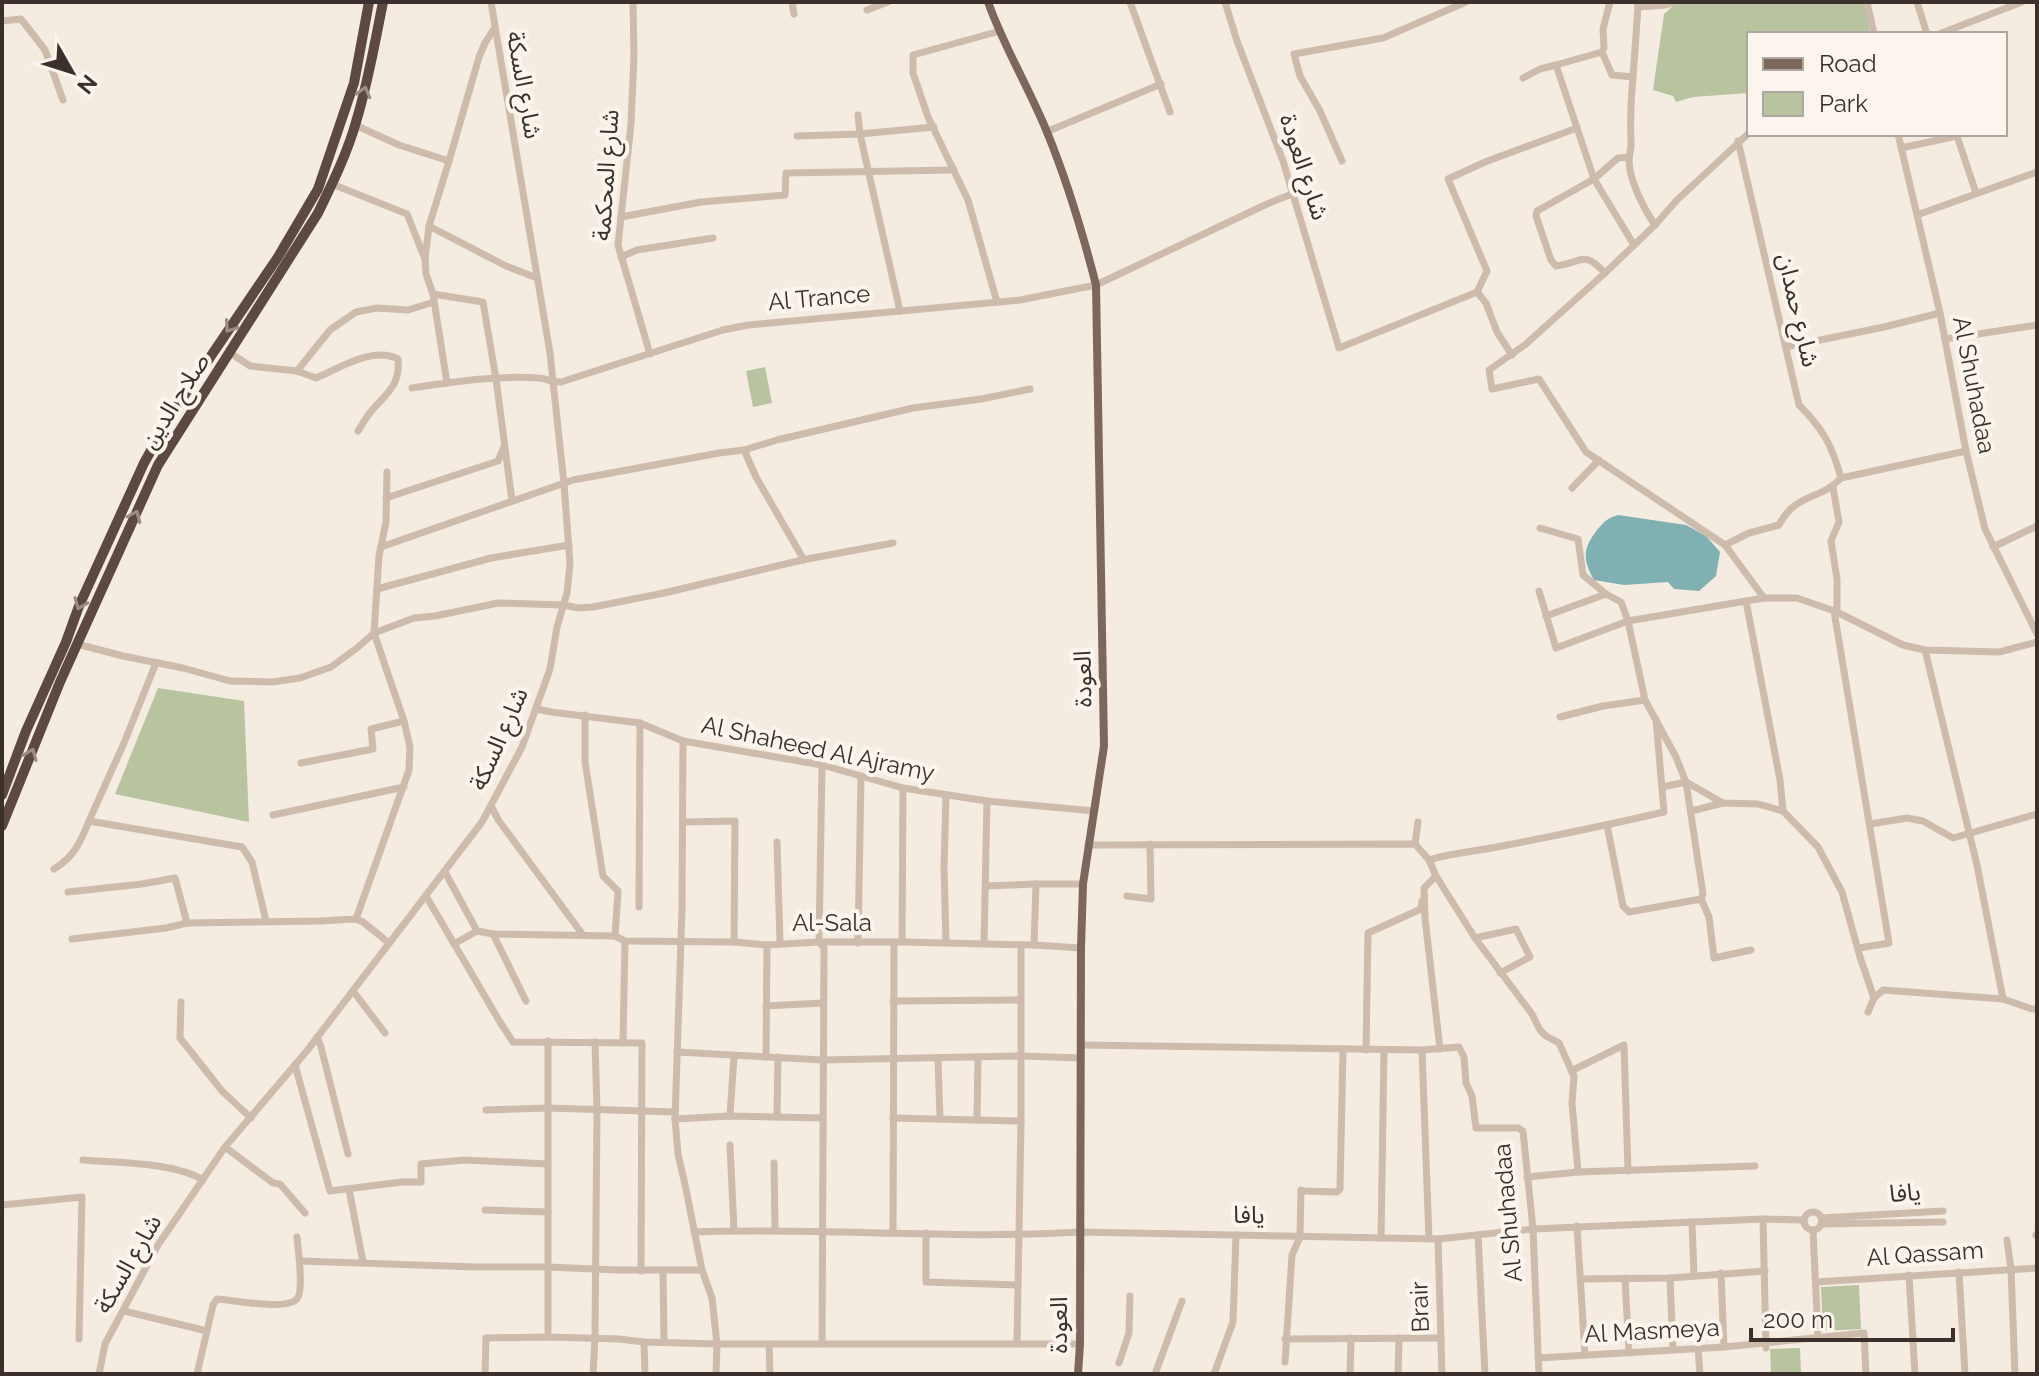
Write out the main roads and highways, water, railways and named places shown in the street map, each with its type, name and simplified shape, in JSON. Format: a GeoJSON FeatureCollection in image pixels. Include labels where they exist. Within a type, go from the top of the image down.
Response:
{"type":"FeatureCollection","features":[{"type":"Feature","properties":{"kind":"highway","name":"صلاح الدين"},"geometry":{"type":"LineString","coordinates":[[2,795],[79,606],[144,463],[171,415],[278,257],[318,189],[354,83],[369,2]]}},
{"type":"Feature","properties":{"kind":"highway","name":"صلاح الدين"},"geometry":{"type":"LineString","coordinates":[[2,826],[77,644],[158,465],[318,213],[332,184],[355,125],[383,2]]}},
{"type":"Feature","properties":{"kind":"main road","name":"العودة"},"geometry":{"type":"LineString","coordinates":[[988,2],[1046,132],[1085,243],[1096,285],[1104,746],[1083,884],[1078,1374]]}},
{"type":"Feature","properties":{"kind":"water"},"geometry":{"type":"Polygon","coordinates":[[[1618,515],[1686,525],[1706,536],[1720,552],[1716,576],[1699,591],[1674,589],[1668,582],[1624,585],[1594,580],[1586,560],[1589,543],[1604,523],[1618,515]]]}}]}
